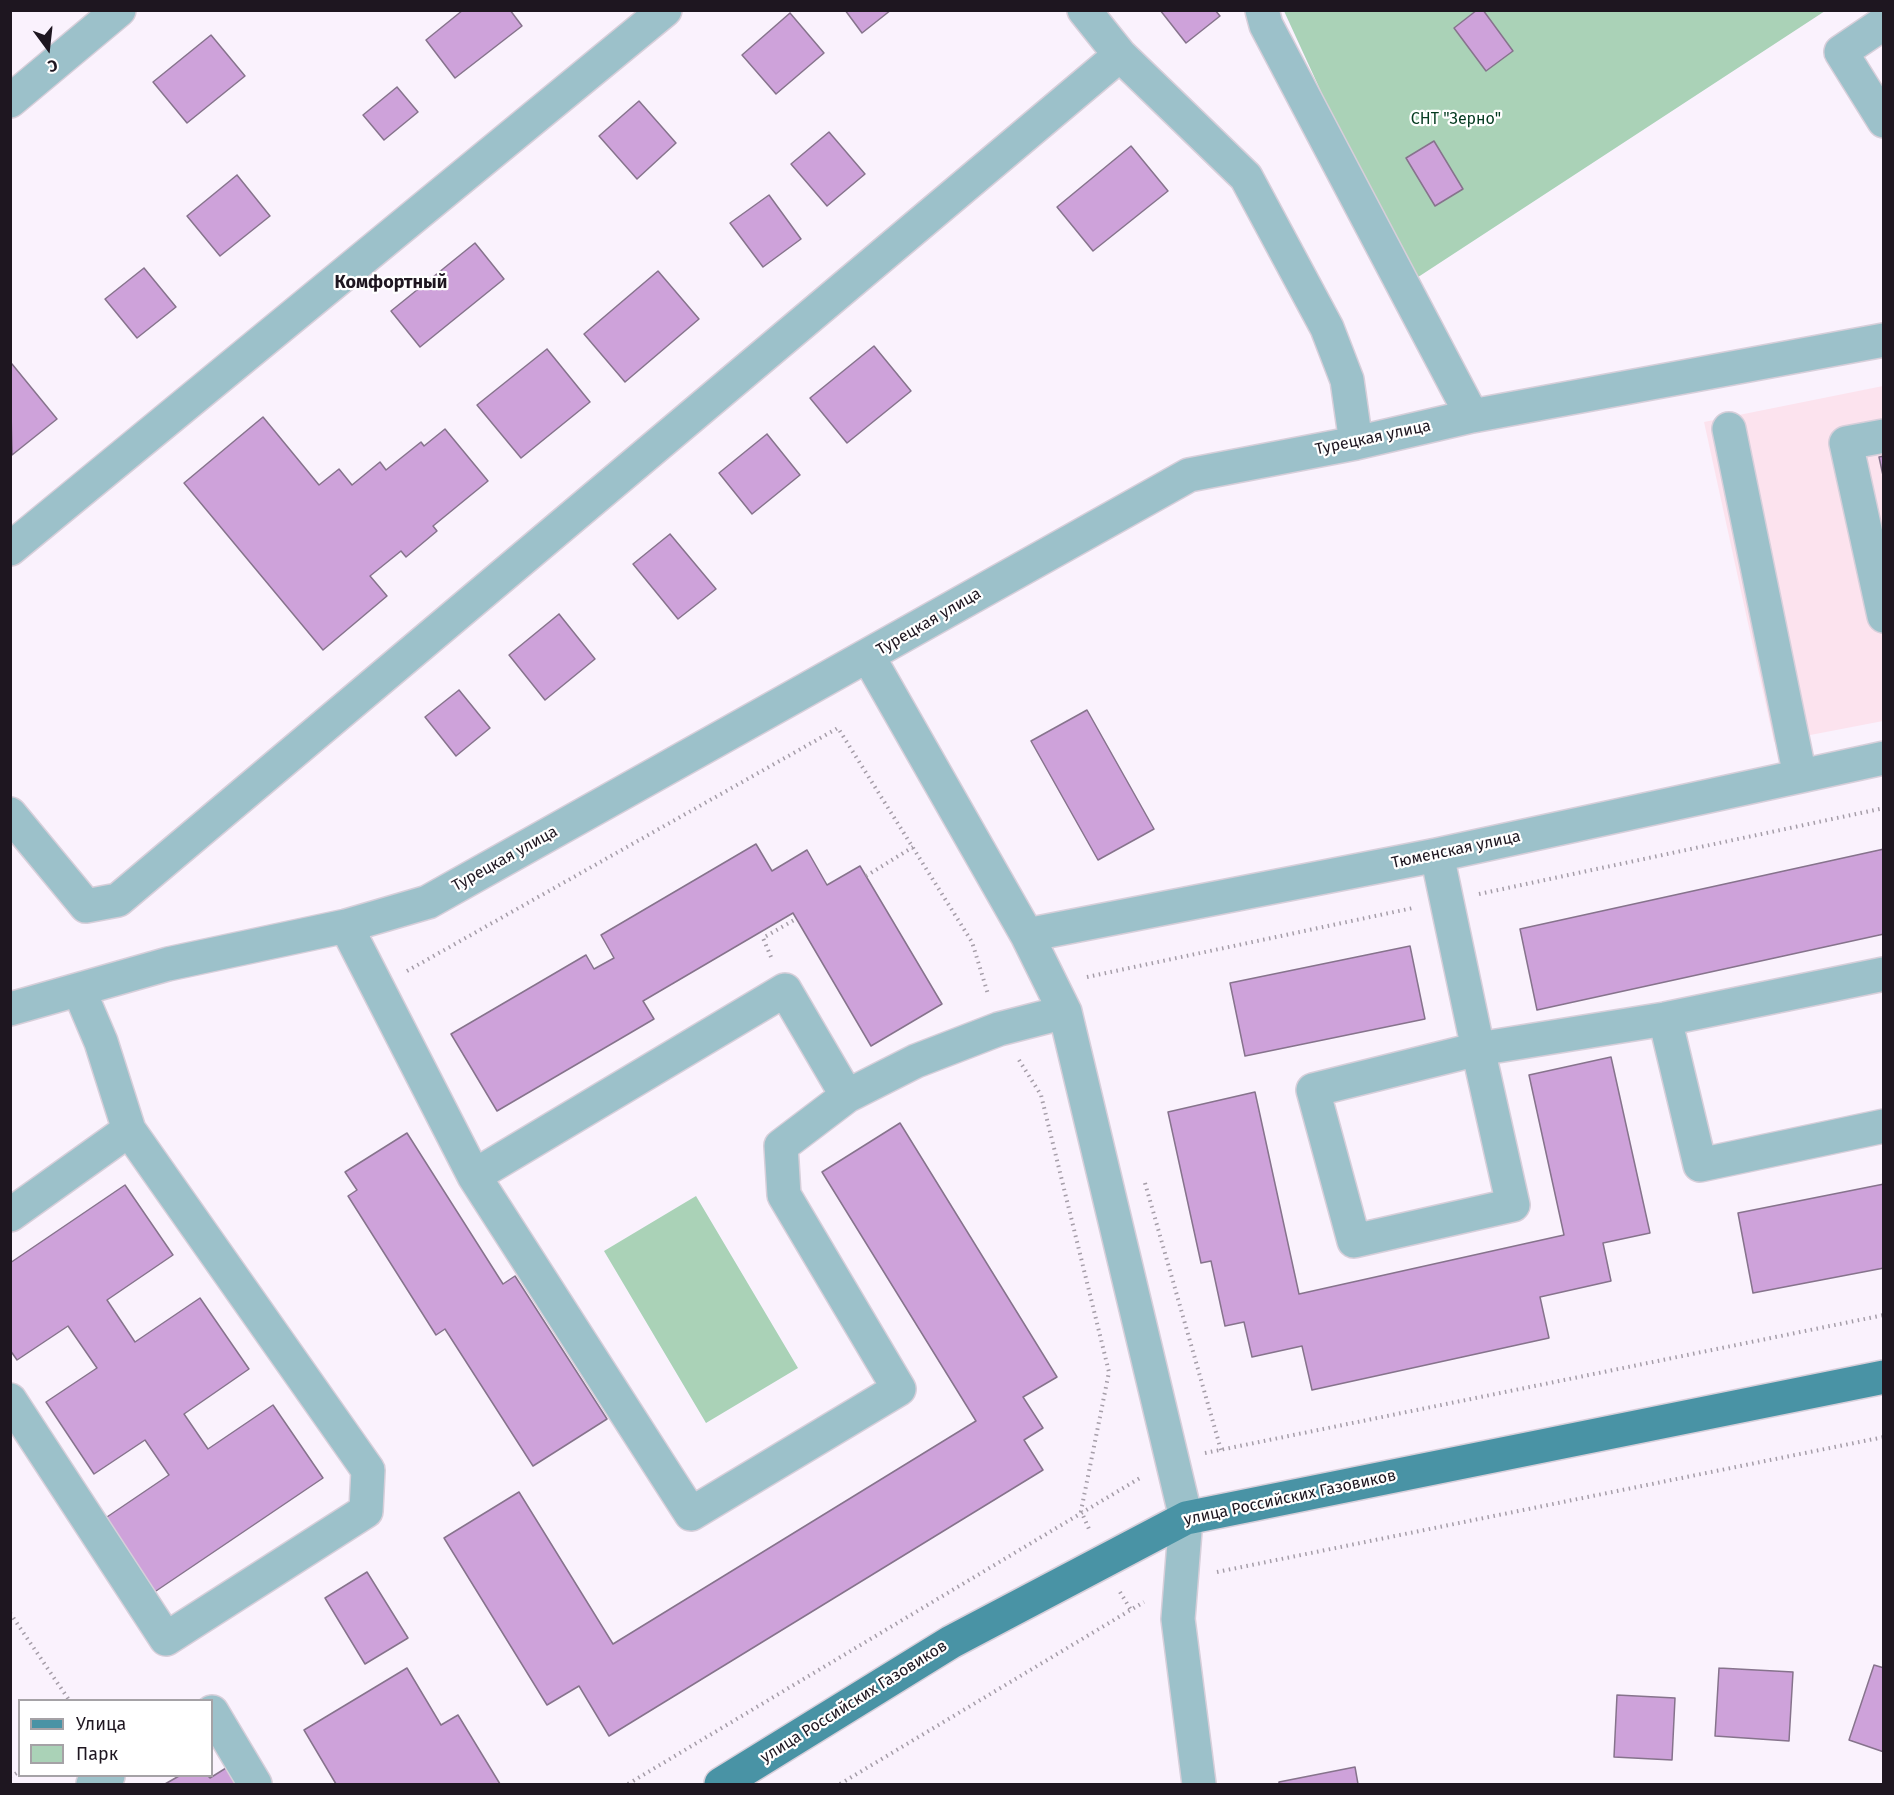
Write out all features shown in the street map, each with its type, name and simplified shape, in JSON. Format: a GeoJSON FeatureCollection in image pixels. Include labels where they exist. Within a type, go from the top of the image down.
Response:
{"type":"FeatureCollection","features":[{"type":"Feature","properties":{"kind":"main road","name":"улица Российских Газовиков"},"geometry":{"type":"LineString","coordinates":[[721,1785],[951,1642],[1186,1518],[1884,1377]]}},
{"type":"Feature","properties":{"kind":"street"},"geometry":{"type":"LineString","coordinates":[[10,101],[119,10]]}},
{"type":"Feature","properties":{"kind":"street"},"geometry":{"type":"LineString","coordinates":[[10,549],[665,10]]}},
{"type":"Feature","properties":{"kind":"street"},"geometry":{"type":"LineString","coordinates":[[1084,10],[1120,56],[1246,177],[1327,328],[1347,380],[1356,442]]}},
{"type":"Feature","properties":{"kind":"street"},"geometry":{"type":"LineString","coordinates":[[1262,10],[1266,25],[1472,417]]}},
{"type":"Feature","properties":{"kind":"street"},"geometry":{"type":"LineString","coordinates":[[1884,23],[1841,52],[1884,121]]}},
{"type":"Feature","properties":{"kind":"street"},"geometry":{"type":"LineString","coordinates":[[10,814],[86,906],[118,900],[1120,56]]}},
{"type":"Feature","properties":{"kind":"street","name":"Турецкая улица"},"geometry":{"type":"LineString","coordinates":[[10,1009],[168,964],[346,926],[428,902],[1189,475],[1472,417],[1884,340]]}},
{"type":"Feature","properties":{"kind":"street"},"geometry":{"type":"LineString","coordinates":[[1729,429],[1800,776]]}},
{"type":"Feature","properties":{"kind":"street"},"geometry":{"type":"LineString","coordinates":[[1884,436],[1846,443],[1884,616]]}},
{"type":"Feature","properties":{"kind":"street"},"geometry":{"type":"LineString","coordinates":[[868,656],[1027,934],[1065,1012],[1186,1518],[1178,1619],[1198,1785]]}},
{"type":"Feature","properties":{"kind":"street","name":"Тюменская улица"},"geometry":{"type":"LineString","coordinates":[[1027,934],[1437,855],[1884,758]]}},
{"type":"Feature","properties":{"kind":"street"},"geometry":{"type":"LineString","coordinates":[[1437,855],[1478,1049],[1513,1205],[1354,1241],[1313,1090],[1478,1049],[1665,1019],[1884,974]]}},
{"type":"Feature","properties":{"kind":"street"},"geometry":{"type":"LineString","coordinates":[[346,926],[474,1176],[691,1514],[899,1389],[784,1195],[781,1146],[847,1096],[926,1057],[999,1029],[1065,1012]]}},
{"type":"Feature","properties":{"kind":"street"},"geometry":{"type":"LineString","coordinates":[[10,1400],[166,1639],[366,1511],[368,1470],[129,1130],[101,1042],[79,990]]}},
{"type":"Feature","properties":{"kind":"street"},"geometry":{"type":"LineString","coordinates":[[474,1176],[785,990],[847,1096]]}},
{"type":"Feature","properties":{"kind":"street"},"geometry":{"type":"LineString","coordinates":[[1665,1019],[1700,1165],[1884,1126]]}},
{"type":"Feature","properties":{"kind":"street"},"geometry":{"type":"LineString","coordinates":[[10,1215],[129,1130]]}},
{"type":"Feature","properties":{"kind":"street"},"geometry":{"type":"LineString","coordinates":[[213,1714],[255,1785]]}},
{"type":"Feature","properties":{"kind":"street"},"geometry":{"type":"LineString","coordinates":[[93,1785],[106,1777]]}},
{"type":"Feature","properties":{"kind":"path"},"geometry":{"type":"LineString","coordinates":[[1090,987],[1086,976],[1447,902],[1884,808]]}},
{"type":"Feature","properties":{"kind":"path"},"geometry":{"type":"LineString","coordinates":[[866,876],[913,847]]}},
{"type":"Feature","properties":{"kind":"path"},"geometry":{"type":"LineString","coordinates":[[785,990],[762,938],[796,919]]}},
{"type":"Feature","properties":{"kind":"path"},"geometry":{"type":"LineString","coordinates":[[1144,1179],[1221,1450]]}},
{"type":"Feature","properties":{"kind":"path"},"geometry":{"type":"LineString","coordinates":[[840,1785],[1181,1580],[1884,1437]]}},
{"type":"Feature","properties":{"kind":"path"},"geometry":{"type":"LineString","coordinates":[[10,1612],[68,1699]]}},
{"type":"Feature","properties":{"kind":"shaded area"},"geometry":{"type":"Polygon","coordinates":[[[1883,386],[1883,721],[1774,742],[1704,422],[1883,386]]]}},
{"type":"Feature","properties":{"kind":"green space","name":"СНТ \"Зерно\""},"geometry":{"type":"Polygon","coordinates":[[[1284,11],[1825,11],[1409,283],[1284,11]]]}},
{"type":"Feature","properties":{"kind":"green space"},"geometry":{"type":"Polygon","coordinates":[[[696,1196],[798,1368],[706,1423],[604,1251],[696,1196]]]}},
{"type":"Feature","properties":{"kind":"building"},"geometry":{"type":"Polygon","coordinates":[[[463,10],[510,10],[522,26],[455,78],[426,40],[463,10]]]}},
{"type":"Feature","properties":{"kind":"building"},"geometry":{"type":"Polygon","coordinates":[[[845,10],[891,10],[862,33],[845,10]]]}},
{"type":"Feature","properties":{"kind":"building"},"geometry":{"type":"Polygon","coordinates":[[[1160,10],[1215,10],[1220,16],[1186,43],[1160,10]]]}},
{"type":"Feature","properties":{"kind":"building"},"geometry":{"type":"Polygon","coordinates":[[[1477,10],[1483,10],[1513,51],[1486,71],[1454,28],[1477,10]]]}},
{"type":"Feature","properties":{"kind":"building"},"geometry":{"type":"Polygon","coordinates":[[[790,13],[824,53],[776,94],[742,55],[790,13]]]}},
{"type":"Feature","properties":{"kind":"building"},"geometry":{"type":"Polygon","coordinates":[[[211,35],[245,76],[187,123],[153,82],[211,35]]]}},
{"type":"Feature","properties":{"kind":"building"},"geometry":{"type":"Polygon","coordinates":[[[397,87],[418,112],[384,140],[363,115],[397,87]]]}},
{"type":"Feature","properties":{"kind":"building"},"geometry":{"type":"Polygon","coordinates":[[[639,101],[676,143],[637,179],[599,136],[639,101]]]}},
{"type":"Feature","properties":{"kind":"building"},"geometry":{"type":"Polygon","coordinates":[[[829,132],[865,174],[827,206],[791,164],[829,132]]]}},
{"type":"Feature","properties":{"kind":"building"},"geometry":{"type":"Polygon","coordinates":[[[1434,141],[1463,189],[1435,206],[1406,158],[1434,141]]]}},
{"type":"Feature","properties":{"kind":"building"},"geometry":{"type":"Polygon","coordinates":[[[1131,146],[1168,191],[1093,251],[1057,207],[1131,146]]]}},
{"type":"Feature","properties":{"kind":"building"},"geometry":{"type":"Polygon","coordinates":[[[237,175],[270,216],[220,256],[187,216],[237,175]]]}},
{"type":"Feature","properties":{"kind":"building"},"geometry":{"type":"Polygon","coordinates":[[[769,195],[801,239],[763,267],[730,223],[769,195]]]}},
{"type":"Feature","properties":{"kind":"building"},"geometry":{"type":"Polygon","coordinates":[[[475,243],[504,279],[420,347],[391,311],[475,243]]]}},
{"type":"Feature","properties":{"kind":"building"},"geometry":{"type":"Polygon","coordinates":[[[144,268],[176,307],[137,338],[105,299],[144,268]]]}},
{"type":"Feature","properties":{"kind":"building"},"geometry":{"type":"Polygon","coordinates":[[[658,271],[699,319],[625,382],[584,334],[658,271]]]}},
{"type":"Feature","properties":{"kind":"building"},"geometry":{"type":"Polygon","coordinates":[[[874,346],[911,391],[847,443],[810,398],[874,346]]]}},
{"type":"Feature","properties":{"kind":"building"},"geometry":{"type":"Polygon","coordinates":[[[547,349],[590,402],[521,458],[477,405],[547,349]]]}},
{"type":"Feature","properties":{"kind":"building"},"geometry":{"type":"Polygon","coordinates":[[[12,364],[57,419],[12,455],[10,366],[12,364]]]}},
{"type":"Feature","properties":{"kind":"building"},"geometry":{"type":"Polygon","coordinates":[[[263,417],[319,485],[339,469],[352,485],[380,462],[386,470],[421,442],[424,446],[445,429],[488,481],[433,526],[437,531],[406,557],[401,551],[370,576],[387,596],[323,650],[184,483],[263,417]]]}},
{"type":"Feature","properties":{"kind":"building"},"geometry":{"type":"Polygon","coordinates":[[[767,434],[800,475],[752,514],[719,473],[767,434]]]}},
{"type":"Feature","properties":{"kind":"building"},"geometry":{"type":"Polygon","coordinates":[[[1884,456],[1884,480],[1879,457],[1884,456]]]}},
{"type":"Feature","properties":{"kind":"building"},"geometry":{"type":"Polygon","coordinates":[[[670,534],[716,589],[678,619],[633,564],[670,534]]]}},
{"type":"Feature","properties":{"kind":"building"},"geometry":{"type":"Polygon","coordinates":[[[559,614],[595,659],[545,700],[509,655],[559,614]]]}},
{"type":"Feature","properties":{"kind":"building"},"geometry":{"type":"Polygon","coordinates":[[[459,690],[490,728],[456,756],[425,717],[459,690]]]}},
{"type":"Feature","properties":{"kind":"building"},"geometry":{"type":"Polygon","coordinates":[[[1087,710],[1154,829],[1098,860],[1031,741],[1087,710]]]}},
{"type":"Feature","properties":{"kind":"building"},"geometry":{"type":"Polygon","coordinates":[[[756,844],[772,871],[807,850],[827,885],[860,866],[942,1004],[871,1046],[793,913],[643,1001],[654,1019],[497,1111],[451,1034],[586,955],[594,969],[614,958],[601,935],[756,844]]]}},
{"type":"Feature","properties":{"kind":"building"},"geometry":{"type":"Polygon","coordinates":[[[1884,849],[1884,934],[1537,1010],[1520,929],[1884,849]]]}},
{"type":"Feature","properties":{"kind":"building"},"geometry":{"type":"Polygon","coordinates":[[[1410,946],[1425,1019],[1245,1056],[1230,983],[1410,946]]]}},
{"type":"Feature","properties":{"kind":"building"},"geometry":{"type":"Polygon","coordinates":[[[1611,1057],[1650,1233],[1603,1243],[1611,1281],[1540,1297],[1549,1338],[1312,1390],[1302,1346],[1252,1357],[1244,1322],[1225,1326],[1211,1261],[1201,1263],[1168,1112],[1255,1092],[1299,1294],[1564,1235],[1529,1075],[1611,1057]]]}},
{"type":"Feature","properties":{"kind":"building"},"geometry":{"type":"Polygon","coordinates":[[[900,1123],[1057,1377],[1023,1397],[1043,1428],[1024,1440],[1043,1470],[609,1736],[579,1686],[547,1705],[444,1538],[519,1492],[613,1644],[976,1421],[822,1172],[900,1123]]]}},
{"type":"Feature","properties":{"kind":"building"},"geometry":{"type":"Polygon","coordinates":[[[407,1133],[503,1284],[515,1276],[607,1419],[533,1466],[445,1329],[436,1335],[348,1196],[357,1190],[345,1172],[407,1133]]]}},
{"type":"Feature","properties":{"kind":"building"},"geometry":{"type":"Polygon","coordinates":[[[1884,1184],[1884,1268],[1753,1293],[1738,1213],[1884,1184]]]}},
{"type":"Feature","properties":{"kind":"building"},"geometry":{"type":"Polygon","coordinates":[[[125,1185],[173,1255],[107,1300],[135,1342],[200,1298],[249,1369],[184,1414],[208,1449],[273,1405],[323,1478],[153,1593],[104,1519],[169,1475],[145,1440],[94,1474],[46,1402],[97,1368],[68,1326],[17,1360],[10,1350],[10,1263],[125,1185]]]}},
{"type":"Feature","properties":{"kind":"building"},"geometry":{"type":"Polygon","coordinates":[[[367,1572],[408,1638],[365,1664],[325,1598],[367,1572]]]}},
{"type":"Feature","properties":{"kind":"building"},"geometry":{"type":"Polygon","coordinates":[[[1874,1665],[1884,1668],[1884,1752],[1849,1740],[1874,1665]]]}},
{"type":"Feature","properties":{"kind":"building"},"geometry":{"type":"Polygon","coordinates":[[[407,1668],[441,1725],[458,1715],[500,1784],[336,1784],[304,1730],[407,1668]]]}},
{"type":"Feature","properties":{"kind":"building"},"geometry":{"type":"Polygon","coordinates":[[[1719,1668],[1793,1672],[1789,1741],[1715,1736],[1719,1668]]]}},
{"type":"Feature","properties":{"kind":"building"},"geometry":{"type":"Polygon","coordinates":[[[1617,1695],[1675,1698],[1672,1760],[1614,1757],[1617,1695]]]}},
{"type":"Feature","properties":{"kind":"building"},"geometry":{"type":"Polygon","coordinates":[[[1355,1767],[1358,1784],[1279,1784],[1279,1782],[1355,1767]]]}},
{"type":"Feature","properties":{"kind":"building"},"geometry":{"type":"Polygon","coordinates":[[[226,1768],[236,1784],[165,1784],[177,1777],[210,1778],[226,1768]]]}},
{"type":"Feature","properties":{"kind":"district","name":"Комфортный"},"geometry":{"type":"Point","coordinates":[391,283]}}]}
